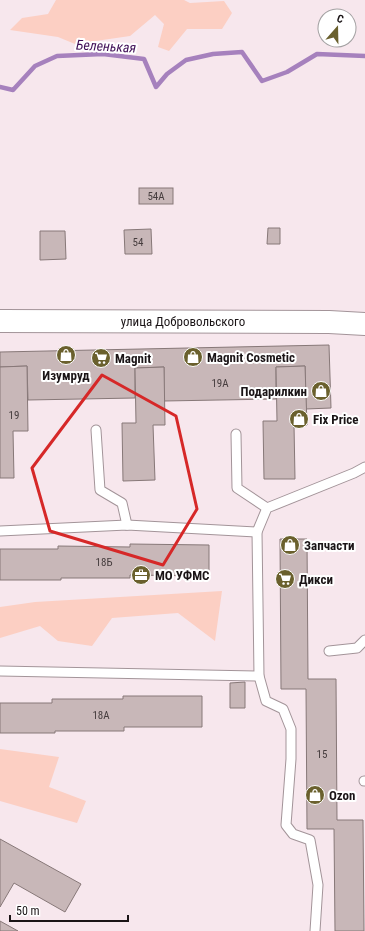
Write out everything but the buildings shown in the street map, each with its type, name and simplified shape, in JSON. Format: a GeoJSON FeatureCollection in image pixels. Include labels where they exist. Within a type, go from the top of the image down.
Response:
{"type":"FeatureCollection","features":[{"type":"Feature","properties":{"kind":"street","name":"улица Добровольского"},"geometry":{"type":"LineString","coordinates":[[0,321],[329,322],[365,324]]}},
{"type":"Feature","properties":{"kind":"lane"},"geometry":{"type":"LineString","coordinates":[[96,430],[100,490],[122,503],[127,526]]}},
{"type":"Feature","properties":{"kind":"lane"},"geometry":{"type":"LineString","coordinates":[[236,434],[237,488],[267,508]]}},
{"type":"Feature","properties":{"kind":"lane"},"geometry":{"type":"LineString","coordinates":[[315,931],[318,885],[310,840],[293,834],[286,825],[292,728],[283,709],[266,701],[259,676],[257,532],[267,508],[354,473],[365,467]]}},
{"type":"Feature","properties":{"kind":"lane"},"geometry":{"type":"LineString","coordinates":[[0,530],[127,526],[257,532]]}},
{"type":"Feature","properties":{"kind":"lane"},"geometry":{"type":"LineString","coordinates":[[329,651],[357,648],[365,640]]}},
{"type":"Feature","properties":{"kind":"lane"},"geometry":{"type":"LineString","coordinates":[[0,671],[259,676]]}},
{"type":"Feature","properties":{"kind":"highlighted area"},"geometry":{"type":"Polygon","coordinates":[[[102,375],[176,416],[197,509],[163,565],[50,531],[32,468],[102,375]]]}},
{"type":"Feature","properties":{"kind":"shaded area"},"geometry":{"type":"Polygon","coordinates":[[[56,0],[184,0],[190,3],[224,1],[232,13],[222,29],[187,29],[169,51],[158,47],[164,24],[155,15],[130,36],[75,44],[58,37],[10,30],[22,18],[48,14],[56,0]]]}},
{"type":"Feature","properties":{"kind":"shaded area"},"geometry":{"type":"Polygon","coordinates":[[[222,591],[215,641],[178,613],[112,618],[92,646],[58,641],[40,626],[0,638],[0,607],[35,602],[222,591]]]}},
{"type":"Feature","properties":{"kind":"shaded area"},"geometry":{"type":"Polygon","coordinates":[[[0,749],[59,757],[49,787],[86,801],[77,823],[0,801],[0,749]]]}},
{"type":"Feature","properties":{"kind":"waterway","name":"Беленькая"},"geometry":{"type":"LineString","coordinates":[[0,87],[13,90],[35,66],[57,56],[103,54],[144,59],[156,87],[167,74],[186,60],[213,54],[242,52],[262,81],[287,72],[317,54],[365,56]]}},
{"type":"Feature","properties":{"kind":"place","name":"Изумруд"},"geometry":{"type":"Point","coordinates":[66,355]}},
{"type":"Feature","properties":{"kind":"place","name":"Magnit Cosmetic"},"geometry":{"type":"Point","coordinates":[193,357]}},
{"type":"Feature","properties":{"kind":"place","name":"Magnit"},"geometry":{"type":"Point","coordinates":[101,358]}},
{"type":"Feature","properties":{"kind":"place","name":"Подарилкин"},"geometry":{"type":"Point","coordinates":[321,391]}},
{"type":"Feature","properties":{"kind":"place","name":"Fix Price"},"geometry":{"type":"Point","coordinates":[299,419]}},
{"type":"Feature","properties":{"kind":"place","name":"Запчасти"},"geometry":{"type":"Point","coordinates":[290,545]}},
{"type":"Feature","properties":{"kind":"place","name":"МО УФМС"},"geometry":{"type":"Point","coordinates":[141,575]}},
{"type":"Feature","properties":{"kind":"place","name":"Дикси"},"geometry":{"type":"Point","coordinates":[285,579]}},
{"type":"Feature","properties":{"kind":"place","name":"Ozon"},"geometry":{"type":"Point","coordinates":[315,795]}}]}
